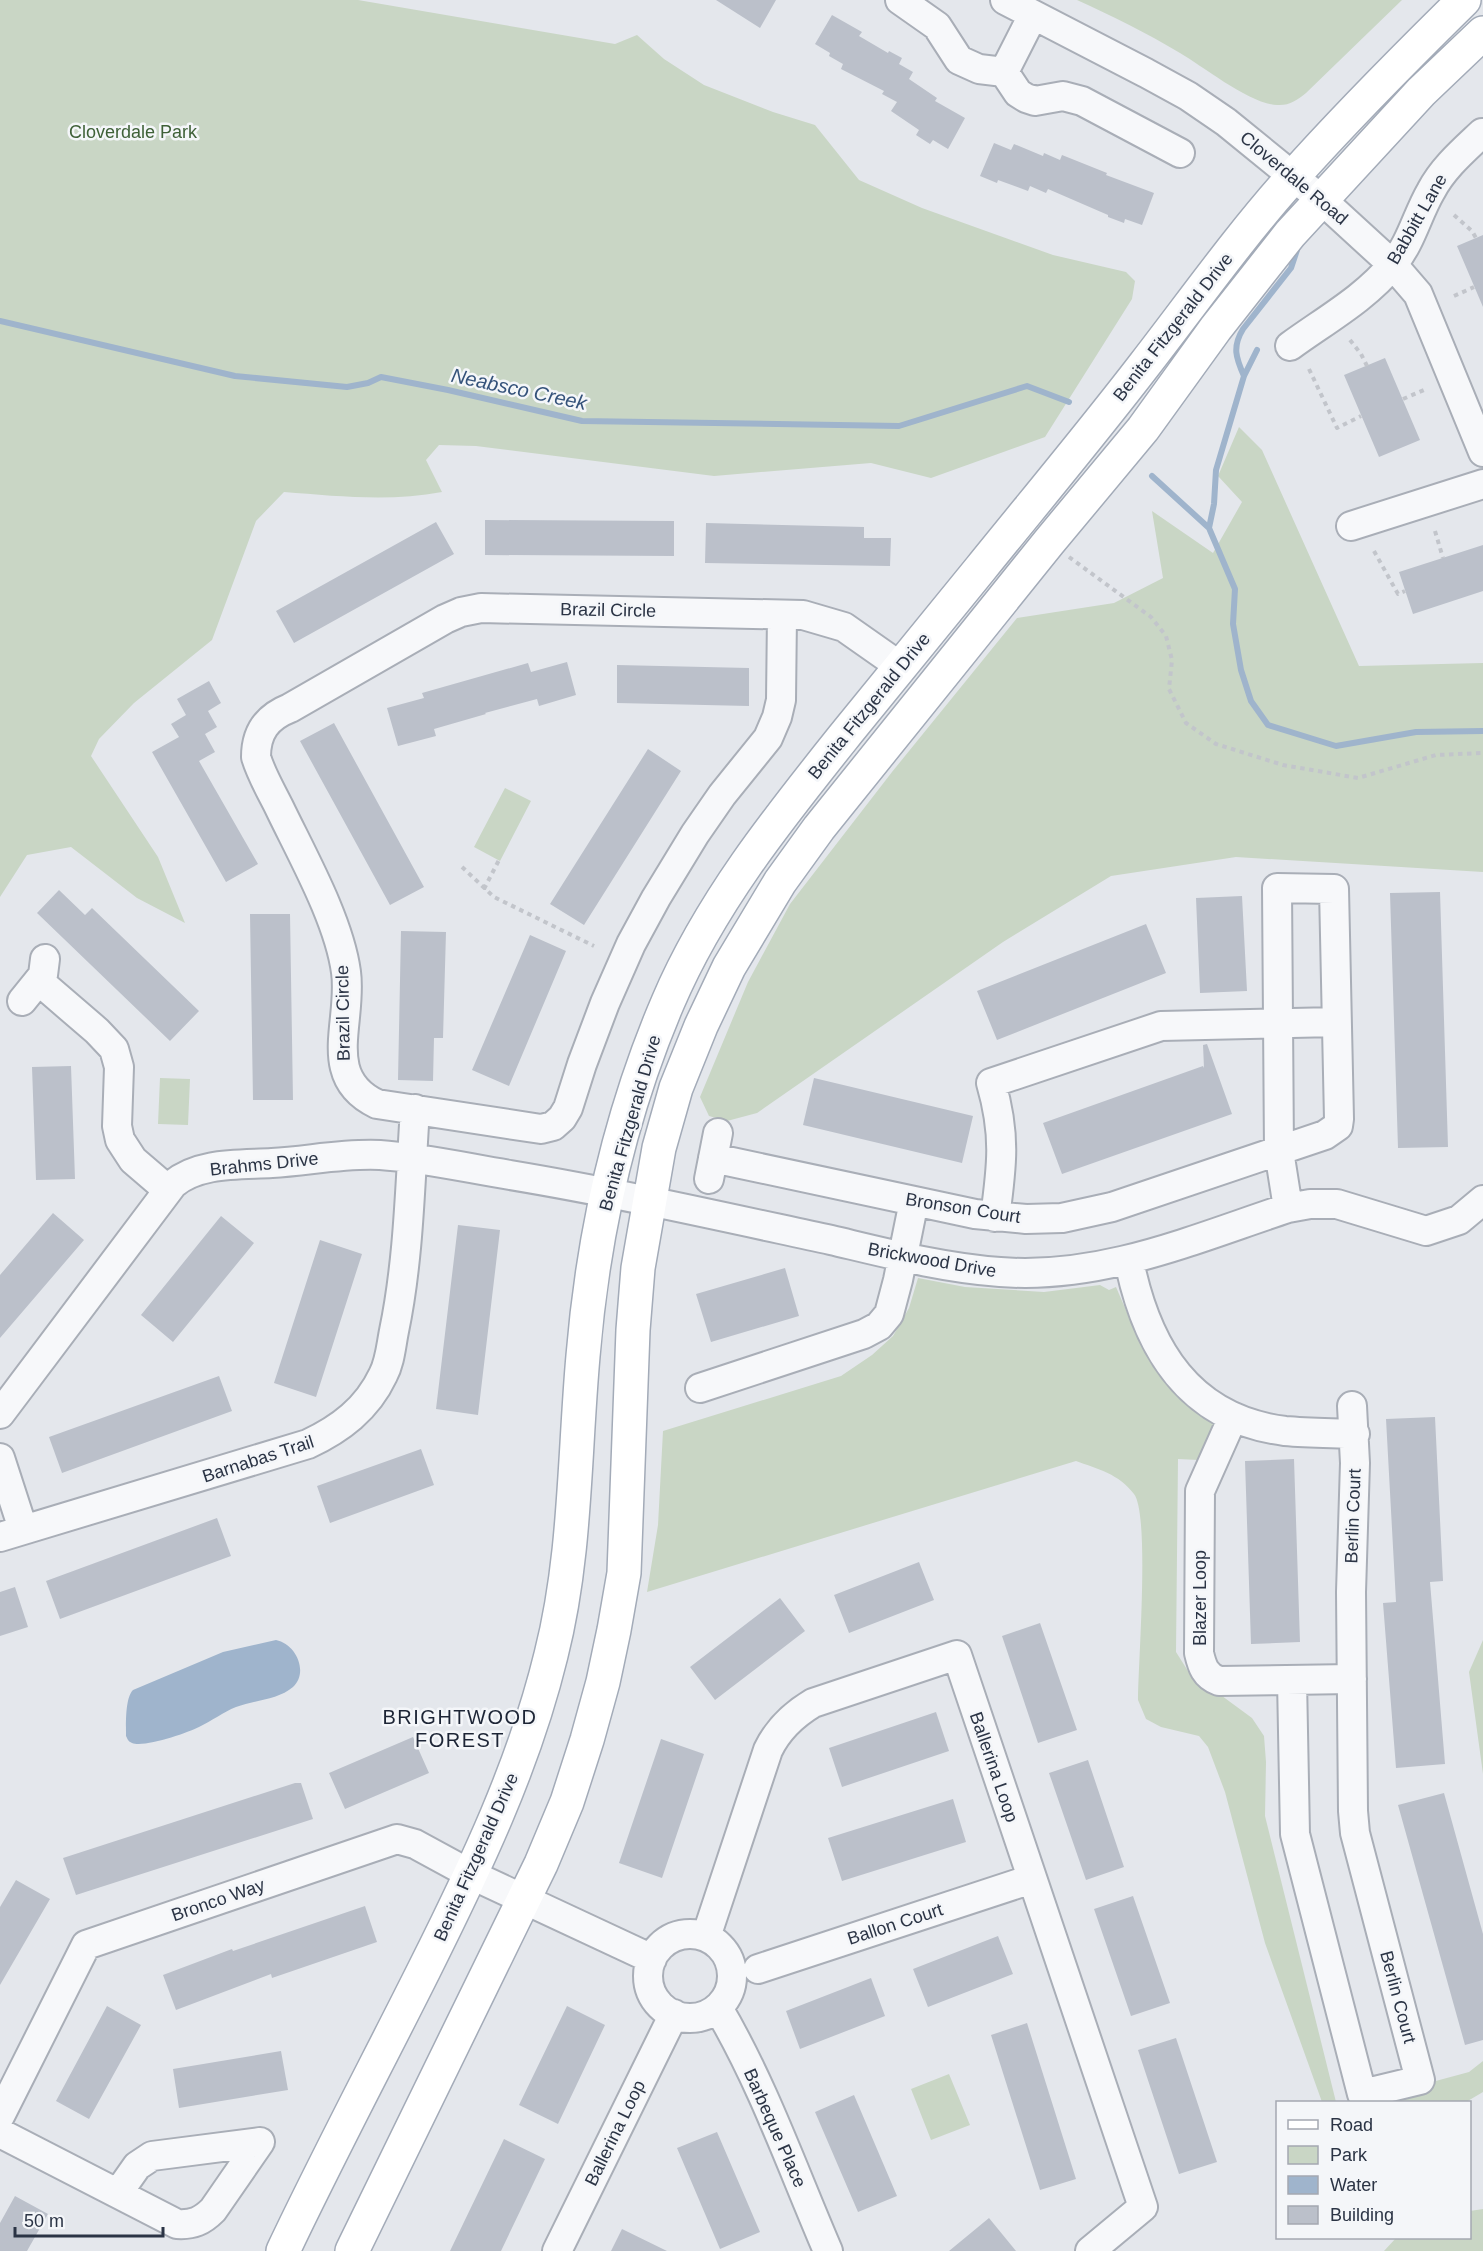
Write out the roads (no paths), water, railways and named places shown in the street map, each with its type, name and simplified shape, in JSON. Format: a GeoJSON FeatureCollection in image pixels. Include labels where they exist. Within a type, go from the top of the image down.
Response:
{"type":"FeatureCollection","features":[{"type":"Feature","properties":{"kind":"main road","name":"Benita Fitzgerald Drive"},"geometry":{"type":"LineString","coordinates":[[283,2251],[472,1875],[503,1804],[534,1719],[551,1658],[564,1597],[575,1496],[583,1356],[592,1270],[606,1192],[642,1070],[669,998],[714,911],[751,856],[805,784],[1103,418],[1259,216],[1294,175],[1464,0]]}},
{"type":"Feature","properties":{"kind":"main road","name":"Benita Fitzgerald Drive"},"geometry":{"type":"LineString","coordinates":[[352,2251],[525,1899],[567,1802],[603,1682],[624,1573],[633,1330],[638,1268],[659,1148],[676,1088],[700,1026],[754,924],[780,882],[819,828],[1143,429],[1216,328],[1283,243],[1421,92],[1483,33]]}},
{"type":"Feature","properties":{"kind":"street"},"geometry":{"type":"LineString","coordinates":[[900,0],[937,26],[959,60],[980,69],[1004,72],[1018,93],[1026,98],[1035,101],[1063,96],[1082,101],[1180,153]]}},
{"type":"Feature","properties":{"kind":"street","name":"Cloverdale Road"},"geometry":{"type":"LineString","coordinates":[[1005,0],[1188,96],[1226,122],[1294,175],[1393,265],[1418,294],[1483,452]]}},
{"type":"Feature","properties":{"kind":"street"},"geometry":{"type":"LineString","coordinates":[[1004,72],[1033,15]]}},
{"type":"Feature","properties":{"kind":"street","name":"Babbitt Lane"},"geometry":{"type":"LineString","coordinates":[[1290,346],[1369,288],[1393,265],[1412,233],[1435,183],[1454,159],[1483,134]]}},
{"type":"Feature","properties":{"kind":"street"},"geometry":{"type":"LineString","coordinates":[[1351,526],[1483,484]]}},
{"type":"Feature","properties":{"kind":"street","name":"Brazil Circle"},"geometry":{"type":"LineString","coordinates":[[782,615],[781,700],[768,738],[694,834],[636,934],[604,1003],[568,1108],[562,1118],[553,1126],[541,1129],[376,1104],[363,1097],[352,1087],[345,1075],[342,1060],[347,1001],[346,973],[339,941],[314,880],[259,765],[256,746],[258,735],[266,722],[277,713],[290,708],[445,619],[461,612],[493,608],[803,615],[843,627],[901,667]]}},
{"type":"Feature","properties":{"kind":"street"},"geometry":{"type":"LineString","coordinates":[[995,1217],[1003,1150],[998,1111],[991,1083],[1161,1026],[1278,1023],[1336,1022],[1334,889],[1277,888],[1278,1023],[1279,1151],[1288,1208]]}},
{"type":"Feature","properties":{"kind":"street"},"geometry":{"type":"LineString","coordinates":[[35,980],[97,1030],[114,1049],[119,1067],[117,1126],[120,1140],[133,1160],[168,1190]]}},
{"type":"Feature","properties":{"kind":"street","name":"Bronson Court"},"geometry":{"type":"LineString","coordinates":[[714,1157],[995,1217],[1026,1220],[1062,1218],[1098,1211],[1325,1135],[1338,1126],[1336,1022]]}},
{"type":"Feature","properties":{"kind":"street","name":"Barnabas Trail"},"geometry":{"type":"LineString","coordinates":[[0,1458],[12,1533],[308,1444],[331,1433],[352,1418],[369,1399],[387,1367],[404,1267],[415,1109]]}},
{"type":"Feature","properties":{"kind":"street","name":"Brahms Drive"},"geometry":{"type":"LineString","coordinates":[[0,1414],[168,1190],[185,1176],[217,1167],[351,1155],[412,1158],[606,1192]]}},
{"type":"Feature","properties":{"kind":"street","name":"Brickwood Drive"},"geometry":{"type":"LineString","coordinates":[[606,1192],[966,1268],[1001,1272],[1046,1273],[1082,1270],[1129,1261],[1288,1208],[1310,1204],[1337,1204],[1416,1229],[1430,1230],[1463,1218],[1483,1200]]}},
{"type":"Feature","properties":{"kind":"street"},"geometry":{"type":"LineString","coordinates":[[700,1388],[864,1334],[879,1326],[891,1308],[914,1201]]}},
{"type":"Feature","properties":{"kind":"street","name":"Berlin Court"},"geometry":{"type":"LineString","coordinates":[[1129,1261],[1135,1293],[1145,1323],[1161,1351],[1192,1391],[1213,1406],[1233,1417],[1283,1430],[1353,1420],[1352,1679],[1355,1833],[1420,2079],[1362,2094],[1295,1834],[1292,1680]]}},
{"type":"Feature","properties":{"kind":"street","name":"Blazer Loop"},"geometry":{"type":"LineString","coordinates":[[1233,1417],[1200,1491],[1199,1653],[1205,1672],[1211,1678],[1219,1680],[1352,1679]]}},
{"type":"Feature","properties":{"kind":"street","name":"Ballerina Loop"},"geometry":{"type":"LineString","coordinates":[[706,1937],[768,1750],[779,1730],[800,1711],[813,1703],[957,1655],[1143,2207],[1090,2251]]}},
{"type":"Feature","properties":{"kind":"street","name":"Bronco Way"},"geometry":{"type":"LineString","coordinates":[[0,2116],[86,1945],[397,1839],[415,1844],[472,1875],[525,1899]]}},
{"type":"Feature","properties":{"kind":"street","name":"Ballon Court"},"geometry":{"type":"LineString","coordinates":[[758,1969],[1032,1879]]}},
{"type":"Feature","properties":{"kind":"street"},"geometry":{"type":"LineString","coordinates":[[525,1899],[652,1959]]}},
{"type":"Feature","properties":{"kind":"street"},"geometry":{"type":"LineString","coordinates":[[694,1934],[706,1937],[725,1953],[730,1964],[731,1988],[726,1999],[718,2008],[697,2018],[685,2018],[663,2007],[654,1997],[649,1972],[652,1959],[659,1948],[669,1940],[681,1935],[694,1934]]}},
{"type":"Feature","properties":{"kind":"street","name":"Barbeque Place"},"geometry":{"type":"LineString","coordinates":[[718,2008],[731,2030],[765,2104],[828,2251]]}},
{"type":"Feature","properties":{"kind":"street","name":"Ballerina Loop"},"geometry":{"type":"LineString","coordinates":[[557,2251],[674,2014]]}},
{"type":"Feature","properties":{"kind":"street"},"geometry":{"type":"LineString","coordinates":[[0,2133],[118,2193]]}},
{"type":"Feature","properties":{"kind":"water"},"geometry":{"type":"Polygon","coordinates":[[[276,1640],[289,1647],[298,1659],[300,1674],[293,1687],[273,1697],[236,1707],[199,1727],[176,1736],[138,1744],[128,1740],[126,1712],[133,1690],[223,1652],[276,1640]]]}},
{"type":"Feature","properties":{"kind":"waterway"},"geometry":{"type":"LineString","coordinates":[[1244,376],[1236,352],[1237,341],[1243,329],[1291,268],[1297,250]]}},
{"type":"Feature","properties":{"kind":"waterway","name":"Neabsco Creek"},"geometry":{"type":"LineString","coordinates":[[0,321],[235,376],[347,387],[368,383],[381,377],[582,421],[899,426],[1027,386],[1069,402]]}},
{"type":"Feature","properties":{"kind":"waterway"},"geometry":{"type":"LineString","coordinates":[[1209,528],[1214,504],[1216,470],[1244,376],[1257,350]]}},
{"type":"Feature","properties":{"kind":"waterway","name":"Neabsco Creek"},"geometry":{"type":"LineString","coordinates":[[1152,476],[1209,528],[1235,589],[1233,624],[1241,670],[1251,701],[1268,725],[1336,746],[1416,732],[1483,731]]}},
{"type":"Feature","properties":{"kind":"district","name":"BRIGHTWOOD FOREST"},"geometry":{"type":"Point","coordinates":[460,1728]}},
{"type":"Feature","properties":{"kind":"park label","name":"Cloverdale Park"},"geometry":{"type":"Point","coordinates":[133,132]}}]}
